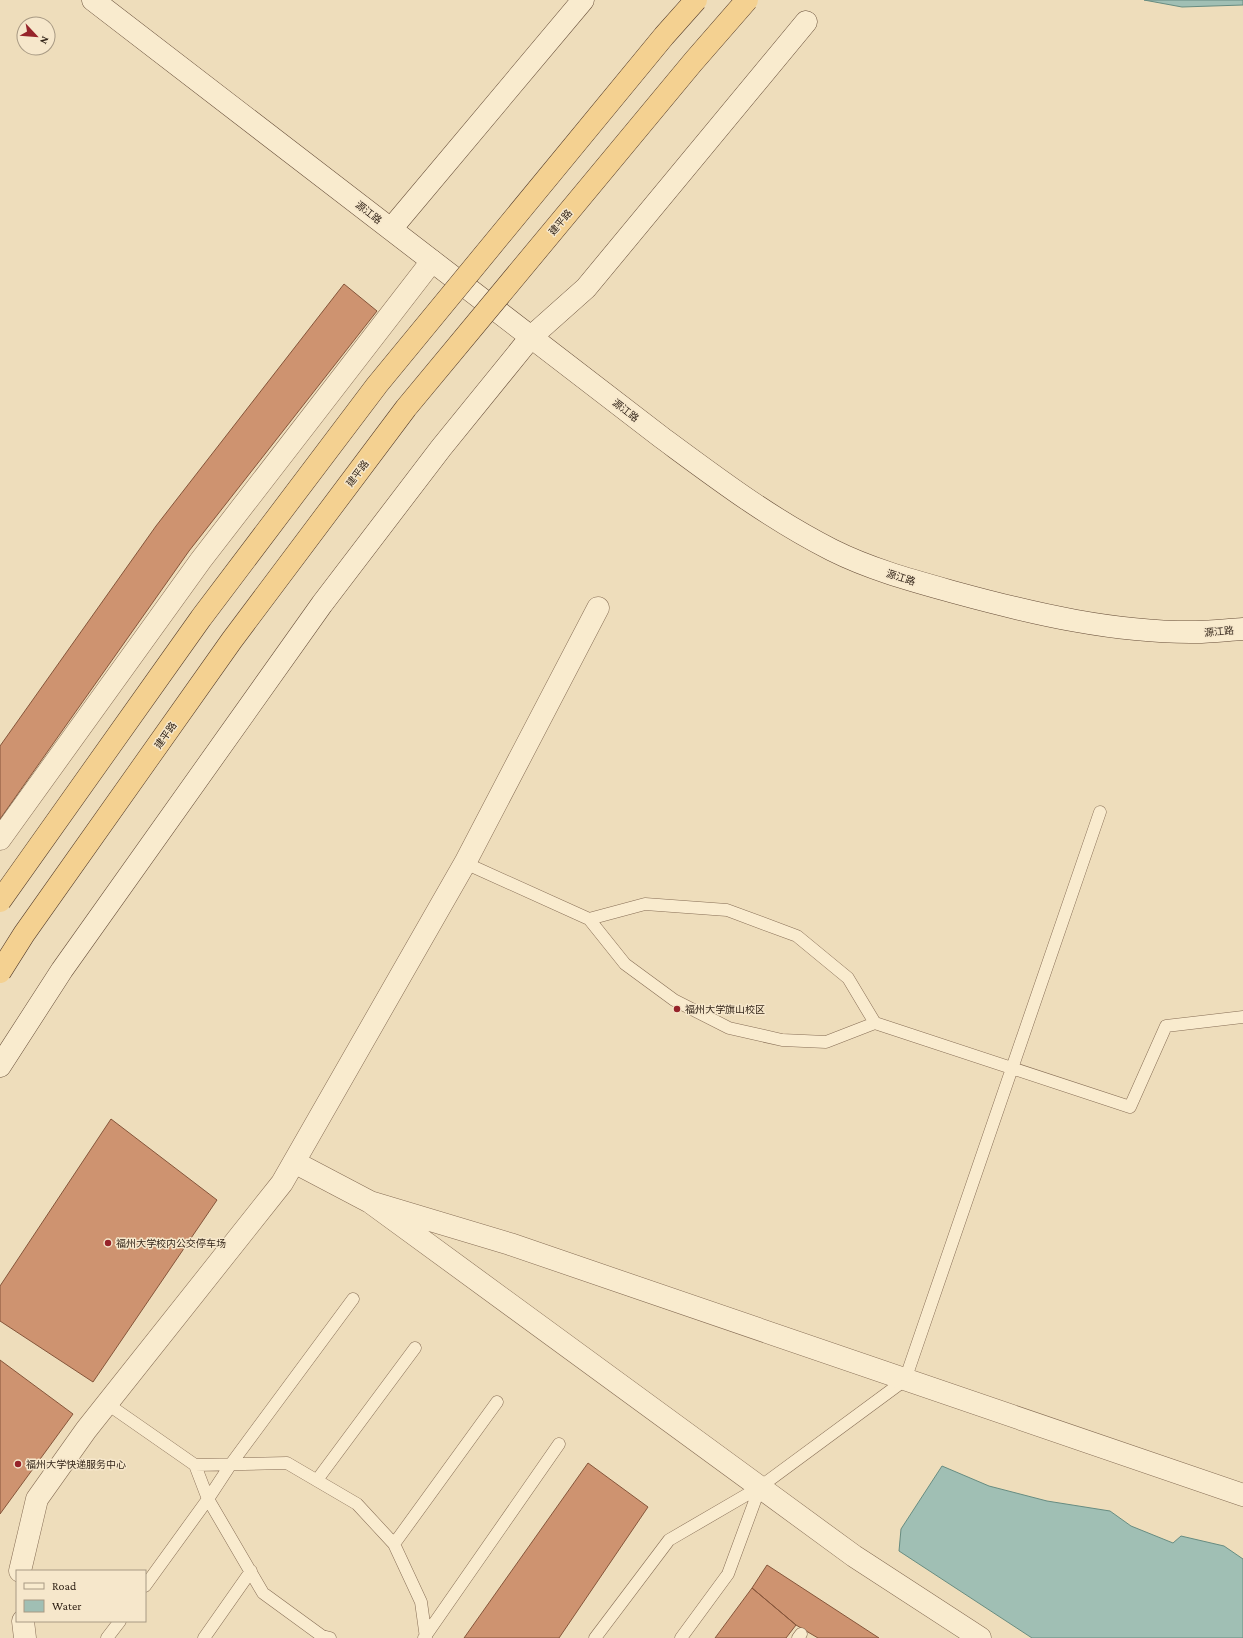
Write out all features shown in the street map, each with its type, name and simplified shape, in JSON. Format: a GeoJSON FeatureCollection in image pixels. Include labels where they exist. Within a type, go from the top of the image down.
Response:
{"type":"FeatureCollection","features":[{"type":"Feature","properties":{"kind":"main road"},"geometry":{"type":"LineString","coordinates":[[0,901],[201,618],[377,385],[664,36],[696,0]]}},
{"type":"Feature","properties":{"kind":"main road","name":"建平路"},"geometry":{"type":"LineString","coordinates":[[0,972],[24,934],[232,640],[406,408],[693,62],[747,0]]}},
{"type":"Feature","properties":{"kind":"street","name":"源江路"},"geometry":{"type":"LineString","coordinates":[[92,0],[735,492],[800,532],[833,550],[870,567],[982,600],[1109,626],[1150,630],[1197,632],[1243,629]]}},
{"type":"Feature","properties":{"kind":"street"},"geometry":{"type":"LineString","coordinates":[[390,229],[583,0]]}},
{"type":"Feature","properties":{"kind":"street"},"geometry":{"type":"LineString","coordinates":[[0,1066],[62,970],[322,604],[441,448],[530,336],[586,288],[806,22]]}},
{"type":"Feature","properties":{"kind":"street"},"geometry":{"type":"LineString","coordinates":[[0,839],[201,560],[432,261]]}},
{"type":"Feature","properties":{"kind":"street"},"geometry":{"type":"LineString","coordinates":[[20,1570],[37,1499],[106,1403],[282,1183],[465,863],[598,608]]}},
{"type":"Feature","properties":{"kind":"street"},"geometry":{"type":"LineString","coordinates":[[294,1162],[370,1202],[854,1556],[980,1638]]}},
{"type":"Feature","properties":{"kind":"street"},"geometry":{"type":"LineString","coordinates":[[370,1202],[510,1244],[1243,1495]]}},
{"type":"Feature","properties":{"kind":"street"},"geometry":{"type":"LineString","coordinates":[[23,1622],[25,1638]]}},
{"type":"Feature","properties":{"kind":"lane"},"geometry":{"type":"LineString","coordinates":[[595,1638],[669,1540],[760,1487],[905,1380],[1100,812]]}},
{"type":"Feature","properties":{"kind":"lane"},"geometry":{"type":"LineString","coordinates":[[465,863],[589,919],[625,964],[674,1000],[729,1028],[782,1040],[826,1042],[875,1023],[1130,1107],[1166,1026],[1243,1017]]}},
{"type":"Feature","properties":{"kind":"lane"},"geometry":{"type":"LineString","coordinates":[[589,919],[645,904],[727,910],[797,936],[848,978],[875,1023]]}},
{"type":"Feature","properties":{"kind":"lane"},"geometry":{"type":"LineString","coordinates":[[146,1585],[208,1499],[231,1464],[353,1299]]}},
{"type":"Feature","properties":{"kind":"lane"},"geometry":{"type":"LineString","coordinates":[[317,1480],[415,1348]]}},
{"type":"Feature","properties":{"kind":"lane"},"geometry":{"type":"LineString","coordinates":[[394,1544],[496,1402]]}},
{"type":"Feature","properties":{"kind":"lane"},"geometry":{"type":"LineString","coordinates":[[106,1403],[195,1465],[208,1499],[263,1593],[324,1637]]}},
{"type":"Feature","properties":{"kind":"lane"},"geometry":{"type":"LineString","coordinates":[[425,1637],[559,1444]]}},
{"type":"Feature","properties":{"kind":"lane"},"geometry":{"type":"LineString","coordinates":[[195,1465],[287,1463],[357,1504],[394,1544],[420,1602],[425,1637]]}},
{"type":"Feature","properties":{"kind":"lane"},"geometry":{"type":"LineString","coordinates":[[680,1638],[728,1574],[760,1487]]}},
{"type":"Feature","properties":{"kind":"lane"},"geometry":{"type":"LineString","coordinates":[[204,1638],[250,1571]]}},
{"type":"Feature","properties":{"kind":"lane"},"geometry":{"type":"LineString","coordinates":[[107,1638],[119,1622]]}},
{"type":"Feature","properties":{"kind":"water"},"geometry":{"type":"Polygon","coordinates":[[[1144,0],[1243,0],[1243,5],[1182,7],[1144,0]]]}},
{"type":"Feature","properties":{"kind":"water"},"geometry":{"type":"Polygon","coordinates":[[[942,1466],[989,1486],[1047,1501],[1110,1511],[1131,1526],[1173,1543],[1181,1536],[1224,1546],[1243,1559],[1243,1638],[1032,1638],[899,1551],[901,1529],[942,1466]]]}},
{"type":"Feature","properties":{"kind":"building"},"geometry":{"type":"Polygon","coordinates":[[[344,284],[377,311],[189,551],[0,819],[0,746],[156,526],[344,284]]]}},
{"type":"Feature","properties":{"kind":"building","name":"福州大学校内公交停车场"},"geometry":{"type":"Polygon","coordinates":[[[111,1119],[217,1200],[93,1382],[0,1321],[0,1286],[111,1119]]]}},
{"type":"Feature","properties":{"kind":"building","name":"福州大学快递服务中心"},"geometry":{"type":"Polygon","coordinates":[[[0,1360],[73,1414],[0,1514],[0,1360]]]}},
{"type":"Feature","properties":{"kind":"building"},"geometry":{"type":"Polygon","coordinates":[[[588,1463],[648,1507],[559,1638],[464,1638],[588,1463]]]}},
{"type":"Feature","properties":{"kind":"building"},"geometry":{"type":"Polygon","coordinates":[[[767,1565],[879,1638],[818,1638],[796,1625],[752,1588],[767,1565]]]}},
{"type":"Feature","properties":{"kind":"building"},"geometry":{"type":"Polygon","coordinates":[[[752,1588],[796,1625],[786,1638],[715,1638],[752,1588]]]}},
{"type":"Feature","properties":{"kind":"place","name":"福州大学旗山校区"},"geometry":{"type":"Point","coordinates":[677,1009]}},
{"type":"Feature","properties":{"kind":"place","name":"福州大学校内公交停车场"},"geometry":{"type":"Point","coordinates":[108,1243]}},
{"type":"Feature","properties":{"kind":"place","name":"福州大学快递服务中心"},"geometry":{"type":"Point","coordinates":[18,1464]}}]}
